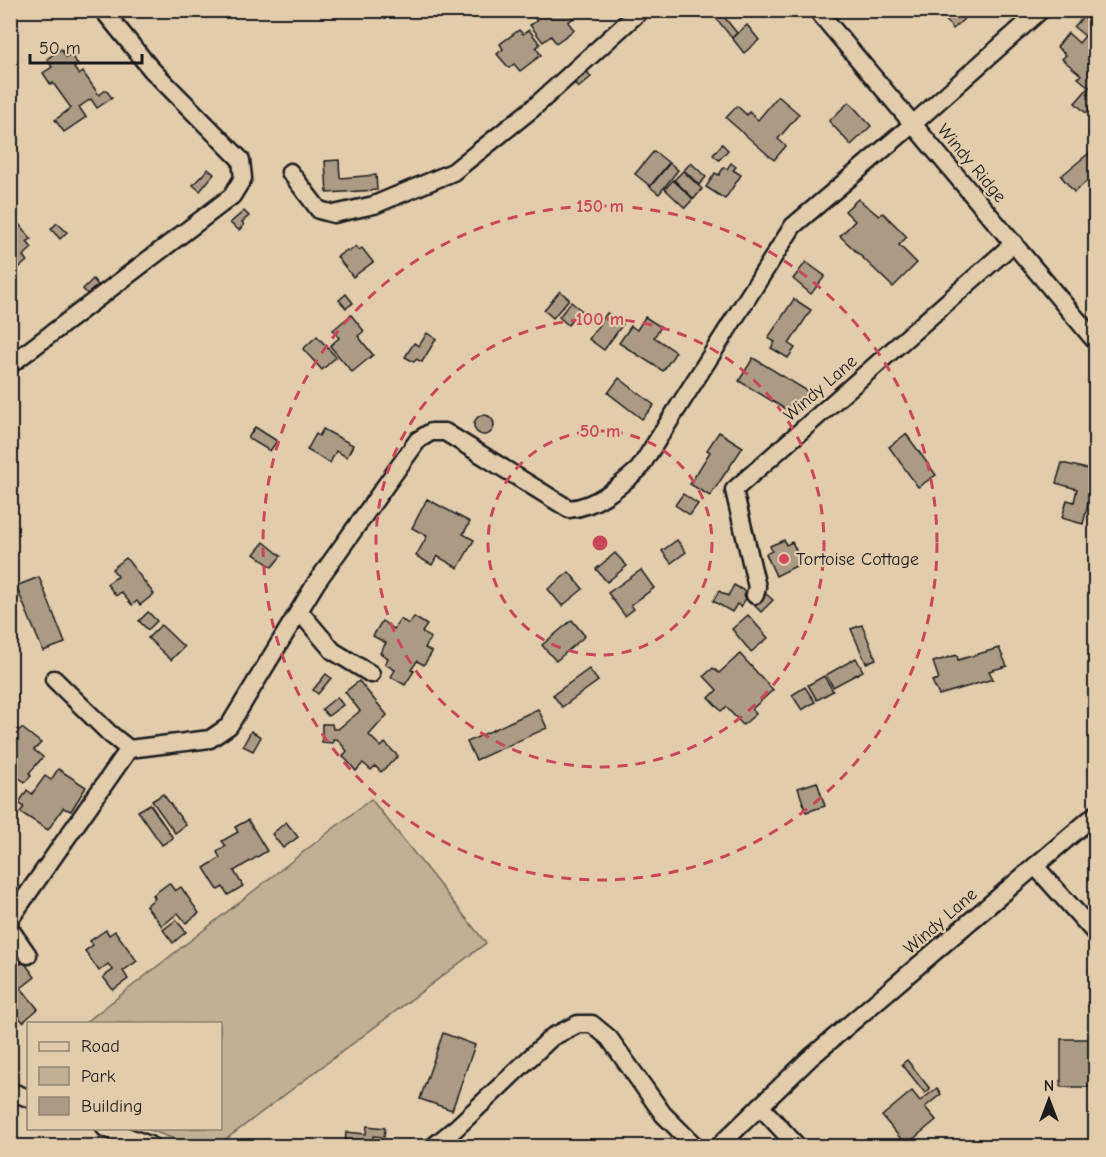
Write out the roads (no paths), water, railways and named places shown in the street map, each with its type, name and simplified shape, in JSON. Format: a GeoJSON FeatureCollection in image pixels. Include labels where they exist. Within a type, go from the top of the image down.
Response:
{"type":"FeatureCollection","features":[{"type":"Feature","properties":{"kind":"street"},"geometry":{"type":"LineString","coordinates":[[10,365],[232,196],[243,178],[241,160],[151,69],[103,10]]}},
{"type":"Feature","properties":{"kind":"street"},"geometry":{"type":"LineString","coordinates":[[290,172],[319,210],[334,214],[374,205],[453,172],[532,110],[640,10]]}},
{"type":"Feature","properties":{"kind":"street","name":"Windy Ridge"},"geometry":{"type":"LineString","coordinates":[[817,10],[1095,342]]}},
{"type":"Feature","properties":{"kind":"street"},"geometry":{"type":"LineString","coordinates":[[54,679],[109,733],[129,749],[210,739],[221,733],[229,726],[316,583],[417,440],[430,432],[445,432],[569,509],[582,508],[618,487],[639,469],[793,226],[913,124],[1041,10]]}},
{"type":"Feature","properties":{"kind":"street","name":"Windy Lane"},"geometry":{"type":"LineString","coordinates":[[756,595],[757,587],[734,490],[1014,243]]}},
{"type":"Feature","properties":{"kind":"street"},"geometry":{"type":"LineString","coordinates":[[299,610],[333,651],[370,674]]}},
{"type":"Feature","properties":{"kind":"street"},"geometry":{"type":"LineString","coordinates":[[10,919],[129,749]]}},
{"type":"Feature","properties":{"kind":"street","name":"Windy Lane"},"geometry":{"type":"LineString","coordinates":[[719,1146],[810,1058],[1095,814]]}},
{"type":"Feature","properties":{"kind":"street"},"geometry":{"type":"LineString","coordinates":[[1035,866],[1095,934]]}},
{"type":"Feature","properties":{"kind":"street"},"geometry":{"type":"LineString","coordinates":[[10,929],[28,955]]}},
{"type":"Feature","properties":{"kind":"street"},"geometry":{"type":"LineString","coordinates":[[434,1146],[552,1037],[578,1024],[592,1024],[609,1038],[663,1114],[695,1146]]}},
{"type":"Feature","properties":{"kind":"street"},"geometry":{"type":"LineString","coordinates":[[10,1091],[27,1098]]}},
{"type":"Feature","properties":{"kind":"street"},"geometry":{"type":"LineString","coordinates":[[760,1106],[797,1146]]}},
{"type":"Feature","properties":{"kind":"street"},"geometry":{"type":"LineString","coordinates":[[110,1130],[152,1146]]}},
{"type":"Feature","properties":{"kind":"place","name":"Tortoise Cottage"},"geometry":{"type":"Point","coordinates":[784,559]}}]}
